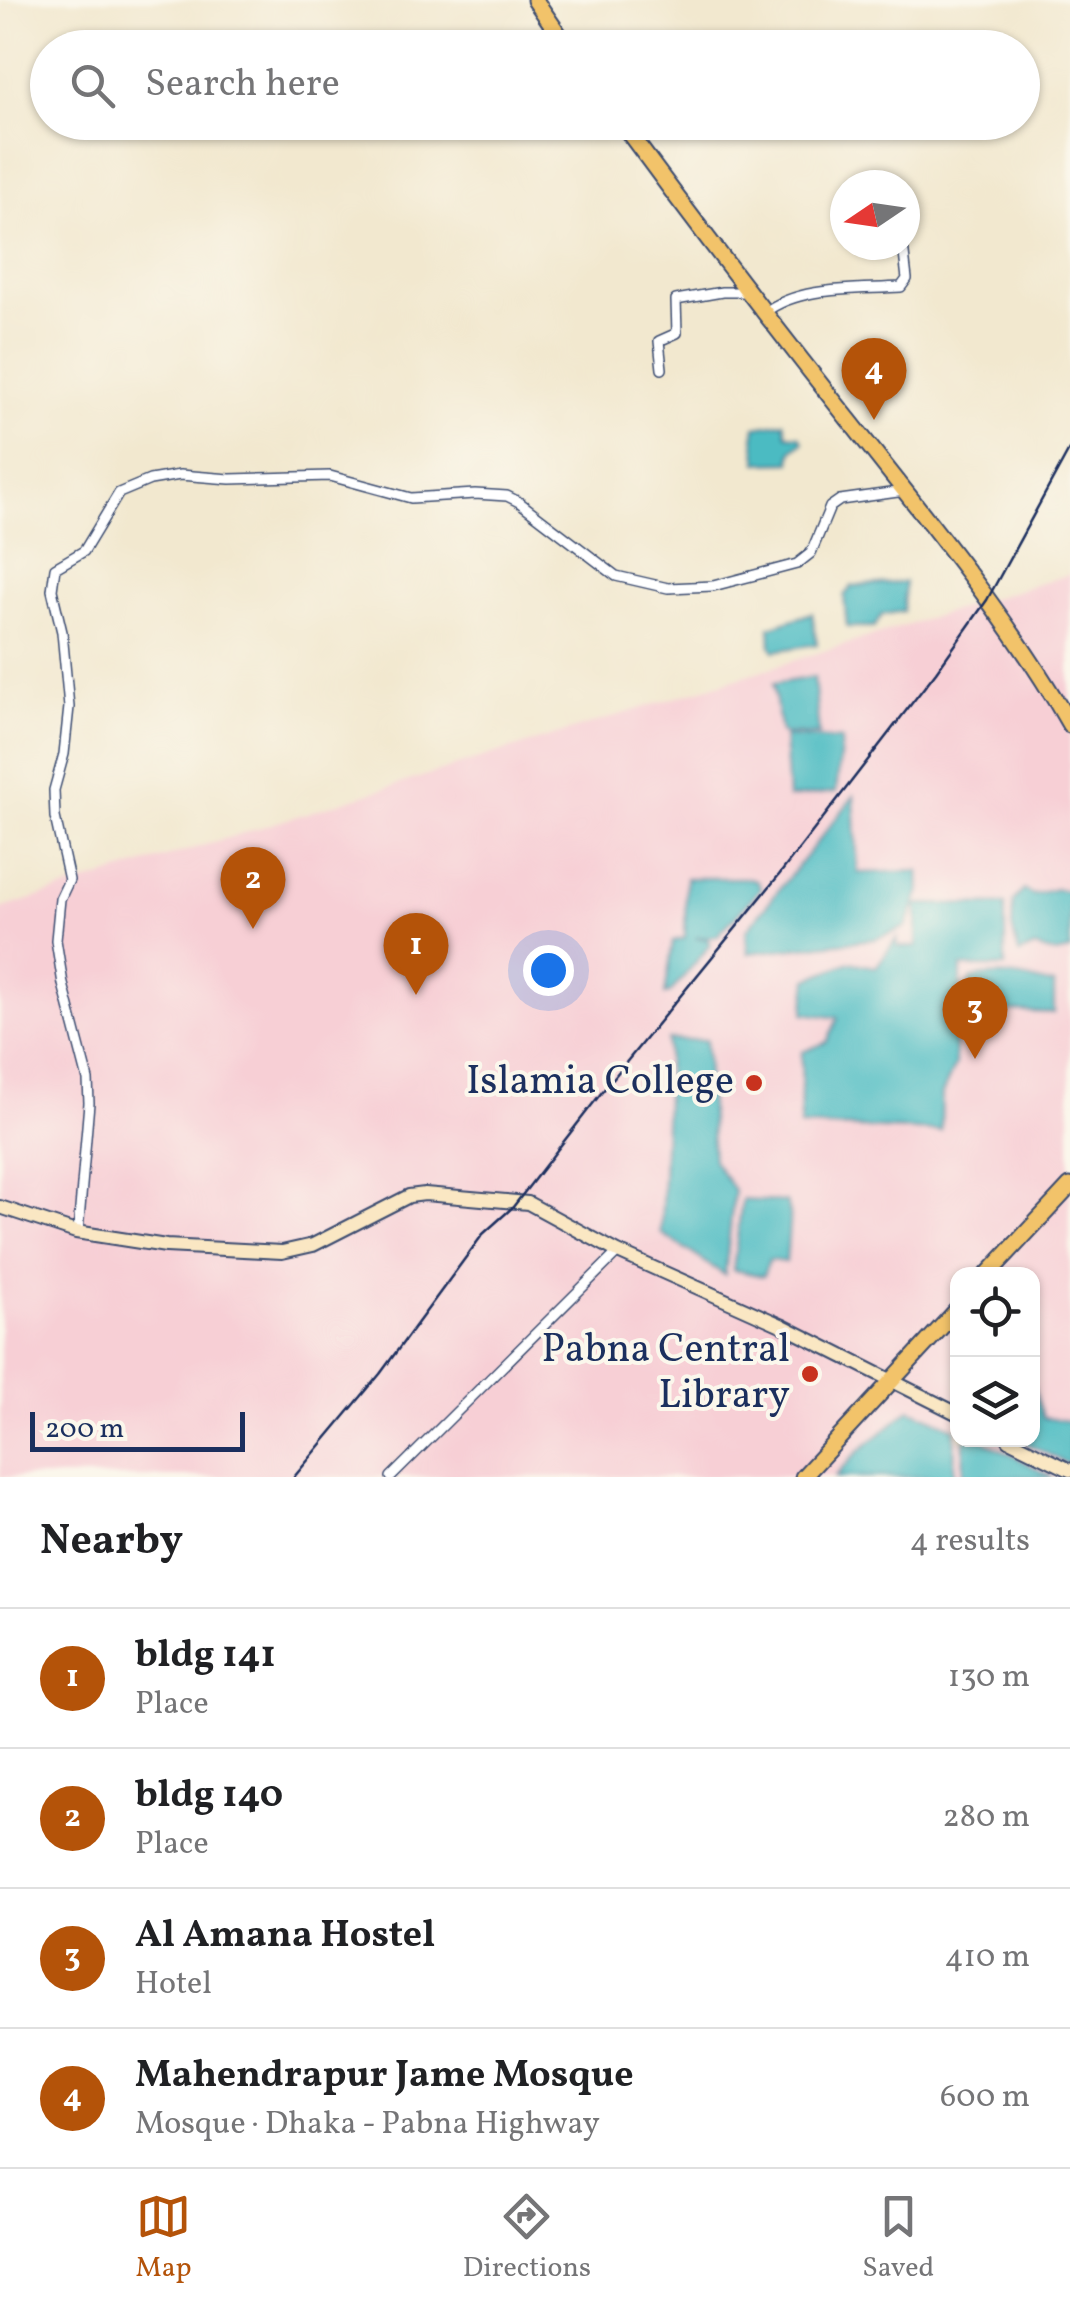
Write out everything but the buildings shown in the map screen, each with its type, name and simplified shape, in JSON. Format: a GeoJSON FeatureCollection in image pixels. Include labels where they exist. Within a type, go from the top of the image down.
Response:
{"type":"FeatureCollection","features":[{"type":"Feature","properties":{"kind":"highway"},"geometry":{"type":"LineString","coordinates":[[536,0],[556,30]]}},
{"type":"Feature","properties":{"kind":"highway"},"geometry":{"type":"LineString","coordinates":[[634,140],[1040,673],[1070,726]]}},
{"type":"Feature","properties":{"kind":"highway"},"geometry":{"type":"LineString","coordinates":[[995,1267],[1070,1186]]}},
{"type":"Feature","properties":{"kind":"highway"},"geometry":{"type":"LineString","coordinates":[[803,1477],[950,1318]]}},
{"type":"Feature","properties":{"kind":"main road"},"geometry":{"type":"LineString","coordinates":[[0,1207],[78,1232],[166,1246],[282,1252],[314,1245],[409,1196],[528,1203],[618,1252],[781,1325],[950,1410]]}},
{"type":"Feature","properties":{"kind":"main road"},"geometry":{"type":"LineString","coordinates":[[1023,1447],[1070,1470]]}},
{"type":"Feature","properties":{"kind":"street"},"geometry":{"type":"LineString","coordinates":[[764,314],[776,304],[808,294],[902,287],[906,280],[904,260]]}},
{"type":"Feature","properties":{"kind":"street"},"geometry":{"type":"LineString","coordinates":[[662,369],[660,341],[677,333],[676,300],[748,292]]}},
{"type":"Feature","properties":{"kind":"street"},"geometry":{"type":"LineString","coordinates":[[78,1232],[89,1103],[88,1080],[56,940],[60,899],[69,880],[55,817],[54,790],[64,754],[69,707],[62,632],[51,582],[55,568],[84,551],[119,493],[150,480],[192,474],[230,479],[330,476],[411,498],[496,494],[520,502],[588,557],[624,580],[688,588],[713,586],[797,564],[811,553],[830,507],[840,500],[904,491]]}},
{"type":"Feature","properties":{"kind":"street"},"geometry":{"type":"LineString","coordinates":[[391,1477],[618,1252]]}},
{"type":"Feature","properties":{"kind":"shaded area"},"geometry":{"type":"Polygon","coordinates":[[[1070,574],[1070,1477],[0,1477],[0,909],[1070,574]]]}},
{"type":"Feature","properties":{"kind":"water"},"geometry":{"type":"Polygon","coordinates":[[[784,422],[787,435],[800,436],[803,442],[792,451],[791,462],[758,463],[756,427],[784,422]]]}},
{"type":"Feature","properties":{"kind":"water"},"geometry":{"type":"Polygon","coordinates":[[[905,582],[903,611],[882,615],[874,627],[847,627],[844,596],[852,586],[905,582]]]}},
{"type":"Feature","properties":{"kind":"water"},"geometry":{"type":"Polygon","coordinates":[[[812,613],[817,644],[774,651],[770,627],[812,613]]]}},
{"type":"Feature","properties":{"kind":"water"},"geometry":{"type":"Polygon","coordinates":[[[814,677],[819,735],[781,733],[773,684],[814,677]]]}},
{"type":"Feature","properties":{"kind":"water"},"geometry":{"type":"Polygon","coordinates":[[[784,736],[842,740],[836,792],[788,798],[784,736]]]}},
{"type":"Feature","properties":{"kind":"water"},"geometry":{"type":"Polygon","coordinates":[[[854,796],[858,873],[919,871],[920,891],[906,927],[875,939],[748,953],[746,931],[854,796]]]}},
{"type":"Feature","properties":{"kind":"water"},"geometry":{"type":"Polygon","coordinates":[[[686,878],[745,878],[757,881],[761,888],[717,936],[695,938],[708,939],[710,945],[670,993],[665,994],[673,941],[685,938],[686,878]]]}},
{"type":"Feature","properties":{"kind":"water"},"geometry":{"type":"Polygon","coordinates":[[[1055,889],[1070,891],[1070,951],[1056,954],[1035,947],[1019,954],[1012,927],[1013,901],[1024,890],[1033,895],[1055,889]]]}},
{"type":"Feature","properties":{"kind":"water"},"geometry":{"type":"Polygon","coordinates":[[[917,904],[1005,905],[1005,967],[961,967],[961,997],[970,998],[967,988],[972,978],[1024,978],[1054,985],[1054,1013],[989,1007],[989,1036],[955,1037],[955,1065],[942,1094],[941,1131],[800,1126],[802,1052],[827,1042],[838,1018],[804,1013],[808,979],[850,962],[876,967],[897,938],[897,947],[917,947],[917,904]]]}},
{"type":"Feature","properties":{"kind":"water"},"geometry":{"type":"Polygon","coordinates":[[[668,1040],[706,1040],[713,1160],[734,1190],[725,1275],[661,1233],[668,1040]]]}},
{"type":"Feature","properties":{"kind":"water"},"geometry":{"type":"Polygon","coordinates":[[[742,1200],[786,1202],[790,1214],[786,1262],[769,1260],[763,1276],[733,1270],[742,1200]]]}},
{"type":"Feature","properties":{"kind":"water"},"geometry":{"type":"Polygon","coordinates":[[[1040,1408],[1043,1418],[1070,1421],[1070,1465],[1033,1447],[1040,1447],[1040,1408]]]}},
{"type":"Feature","properties":{"kind":"water"},"geometry":{"type":"Polygon","coordinates":[[[910,1409],[950,1426],[954,1477],[835,1477],[857,1453],[910,1409]]]}},
{"type":"Feature","properties":{"kind":"water"},"geometry":{"type":"Polygon","coordinates":[[[964,1447],[996,1447],[1053,1477],[963,1477],[964,1447]]]}},
{"type":"Feature","properties":{"kind":"railway"},"geometry":{"type":"LineString","coordinates":[[294,1477],[380,1374],[483,1234],[513,1207],[779,875],[936,672],[987,600],[1070,448]]}},
{"type":"Feature","properties":{"kind":"place","name":"Mahendrapur Jame Mosque"},"geometry":{"type":"Point","coordinates":[874,420]}},
{"type":"Feature","properties":{"kind":"place","name":"bldg 140"},"geometry":{"type":"Point","coordinates":[253,929]}},
{"type":"Feature","properties":{"kind":"place","name":"bldg 141"},"geometry":{"type":"Point","coordinates":[416,995]}},
{"type":"Feature","properties":{"kind":"place","name":"Al Amana Hostel"},"geometry":{"type":"Point","coordinates":[975,1059]}},
{"type":"Feature","properties":{"kind":"place","name":"Islamia College"},"geometry":{"type":"Point","coordinates":[754,1083]}},
{"type":"Feature","properties":{"kind":"place","name":"Pabna Central Library"},"geometry":{"type":"Point","coordinates":[810,1374]}}]}
